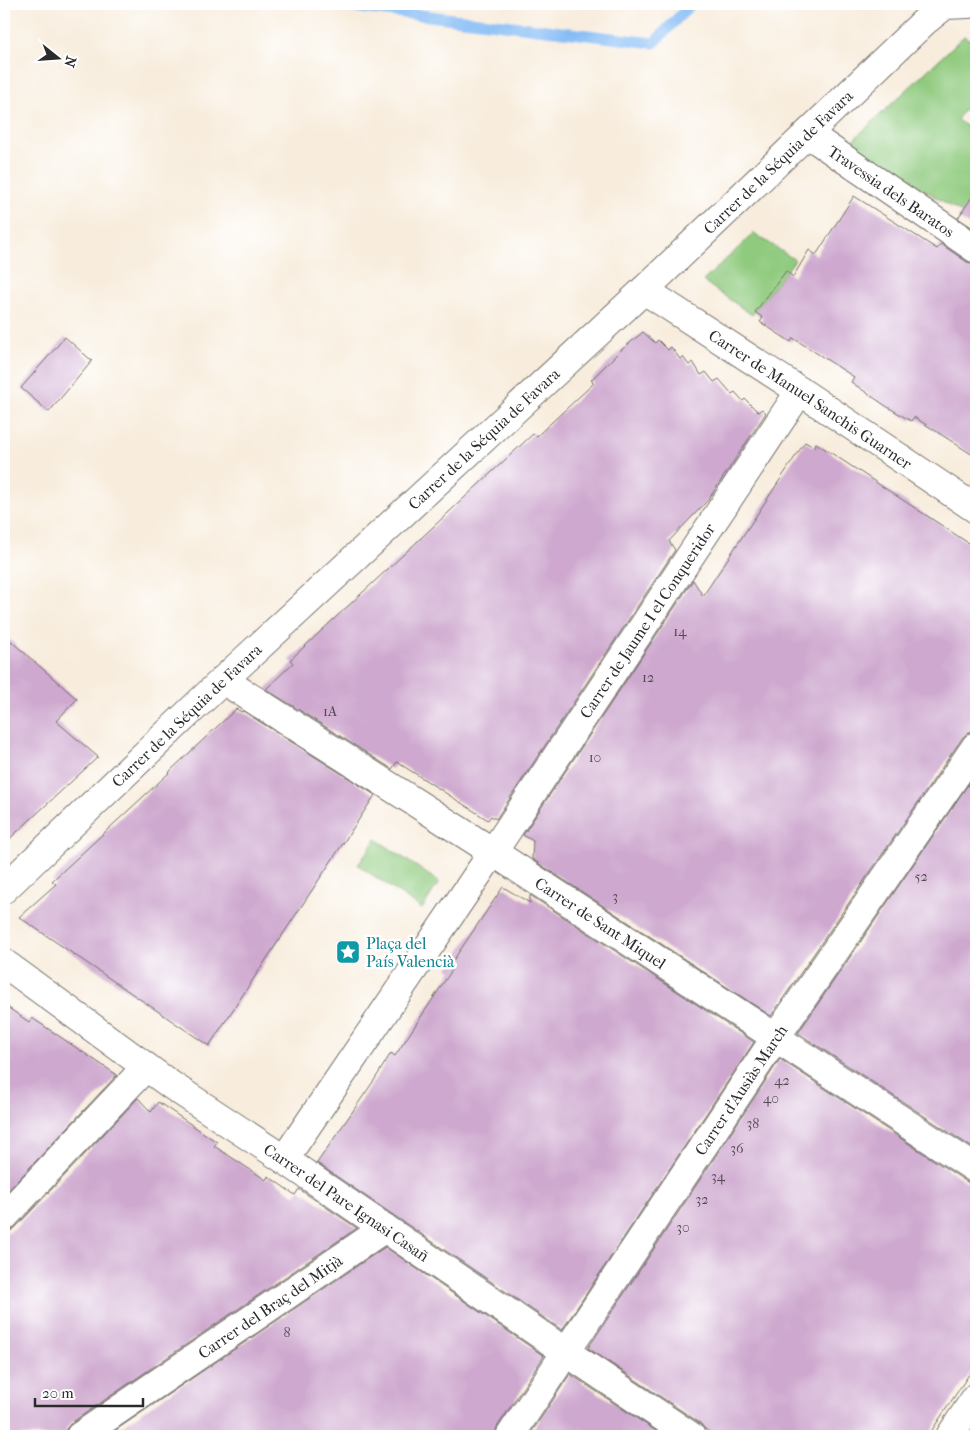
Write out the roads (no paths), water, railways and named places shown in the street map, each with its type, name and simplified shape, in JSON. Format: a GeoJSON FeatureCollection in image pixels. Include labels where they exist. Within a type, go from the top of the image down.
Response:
{"type":"FeatureCollection","features":[{"type":"Feature","properties":{"kind":"street"},"geometry":{"type":"LineString","coordinates":[[969,4],[976,6]]}},
{"type":"Feature","properties":{"kind":"street","name":"Carrer de la Séquia de Favara"},"geometry":{"type":"LineString","coordinates":[[4,888],[223,680],[644,290],[925,21],[945,5],[969,4]]}},
{"type":"Feature","properties":{"kind":"street","name":"Travessia dels Baratos"},"geometry":{"type":"LineString","coordinates":[[808,134],[976,249]]}},
{"type":"Feature","properties":{"kind":"street","name":"Carrer de Manuel Sanchis Guarner"},"geometry":{"type":"LineString","coordinates":[[644,290],[800,391],[976,509]]}},
{"type":"Feature","properties":{"kind":"street","name":"Carrer de Jaume I el Conqueridor"},"geometry":{"type":"LineString","coordinates":[[493,852],[800,391]]}},
{"type":"Feature","properties":{"kind":"street","name":"Carrer de Sant Miquel"},"geometry":{"type":"LineString","coordinates":[[223,680],[493,852],[976,1169]]}},
{"type":"Feature","properties":{"kind":"street","name":"Carrer d'Ausiàs March"},"geometry":{"type":"LineString","coordinates":[[510,1436],[776,1037],[976,746]]}},
{"type":"Feature","properties":{"kind":"street"},"geometry":{"type":"LineString","coordinates":[[285,1160],[493,852]]}},
{"type":"Feature","properties":{"kind":"street","name":"Carrer del Pare Ignasi Casañ"},"geometry":{"type":"LineString","coordinates":[[4,963],[171,1085],[285,1160],[691,1436]]}},
{"type":"Feature","properties":{"kind":"street"},"geometry":{"type":"LineString","coordinates":[[4,1217],[146,1067]]}},
{"type":"Feature","properties":{"kind":"street","name":"Carrer del Braç del Mitjà"},"geometry":{"type":"LineString","coordinates":[[80,1436],[385,1228]]}},
{"type":"Feature","properties":{"kind":"street"},"geometry":{"type":"LineString","coordinates":[[950,1436],[976,1397]]}},
{"type":"Feature","properties":{"kind":"waterway"},"geometry":{"type":"LineString","coordinates":[[329,4],[654,43],[691,4]]}},
{"type":"Feature","properties":{"kind":"place","name":"Plaça del País Valencià"},"geometry":{"type":"Point","coordinates":[348,952]}}]}
